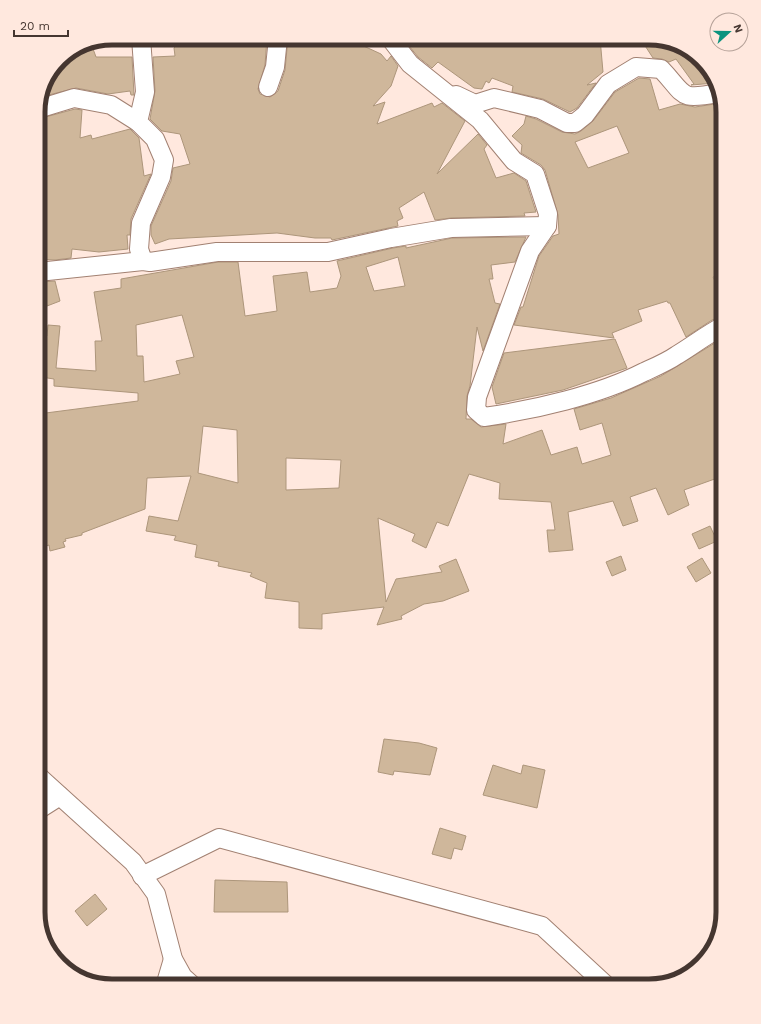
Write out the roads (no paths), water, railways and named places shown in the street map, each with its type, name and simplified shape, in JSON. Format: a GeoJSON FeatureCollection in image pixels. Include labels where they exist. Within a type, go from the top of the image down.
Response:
{"type":"FeatureCollection","features":[{"type":"Feature","properties":{"kind":"street"},"geometry":{"type":"LineString","coordinates":[[138,122],[145,92],[142,45]]}},
{"type":"Feature","properties":{"kind":"street"},"geometry":{"type":"LineString","coordinates":[[268,87],[275,67],[277,45]]}},
{"type":"Feature","properties":{"kind":"street"},"geometry":{"type":"LineString","coordinates":[[395,45],[410,64],[480,120],[514,161],[535,174],[548,214],[547,226],[530,251],[477,397],[476,410],[484,418],[508,414],[601,391],[676,356],[707,334],[716,330]]}},
{"type":"Feature","properties":{"kind":"street"},"geometry":{"type":"LineString","coordinates":[[439,87],[475,104],[494,98],[540,108],[567,123],[575,123],[585,115],[608,84],[636,67],[661,69],[679,91],[690,97],[714,94]]}},
{"type":"Feature","properties":{"kind":"street"},"geometry":{"type":"LineString","coordinates":[[45,107],[74,98],[111,106],[138,122],[155,138],[164,160],[161,177],[141,223],[139,249],[143,261]]}},
{"type":"Feature","properties":{"kind":"street"},"geometry":{"type":"LineString","coordinates":[[45,271],[143,261],[150,262],[217,252],[328,252],[391,238],[451,228],[547,226]]}},
{"type":"Feature","properties":{"kind":"street"},"geometry":{"type":"LineString","coordinates":[[45,782],[133,862],[156,894],[173,959],[185,979]]}},
{"type":"Feature","properties":{"kind":"street"},"geometry":{"type":"LineString","coordinates":[[45,806],[60,796]]}},
{"type":"Feature","properties":{"kind":"street"},"geometry":{"type":"LineString","coordinates":[[142,876],[219,838],[542,926],[599,979]]}},
{"type":"Feature","properties":{"kind":"street"},"geometry":{"type":"LineString","coordinates":[[166,979],[173,959]]}}]}
